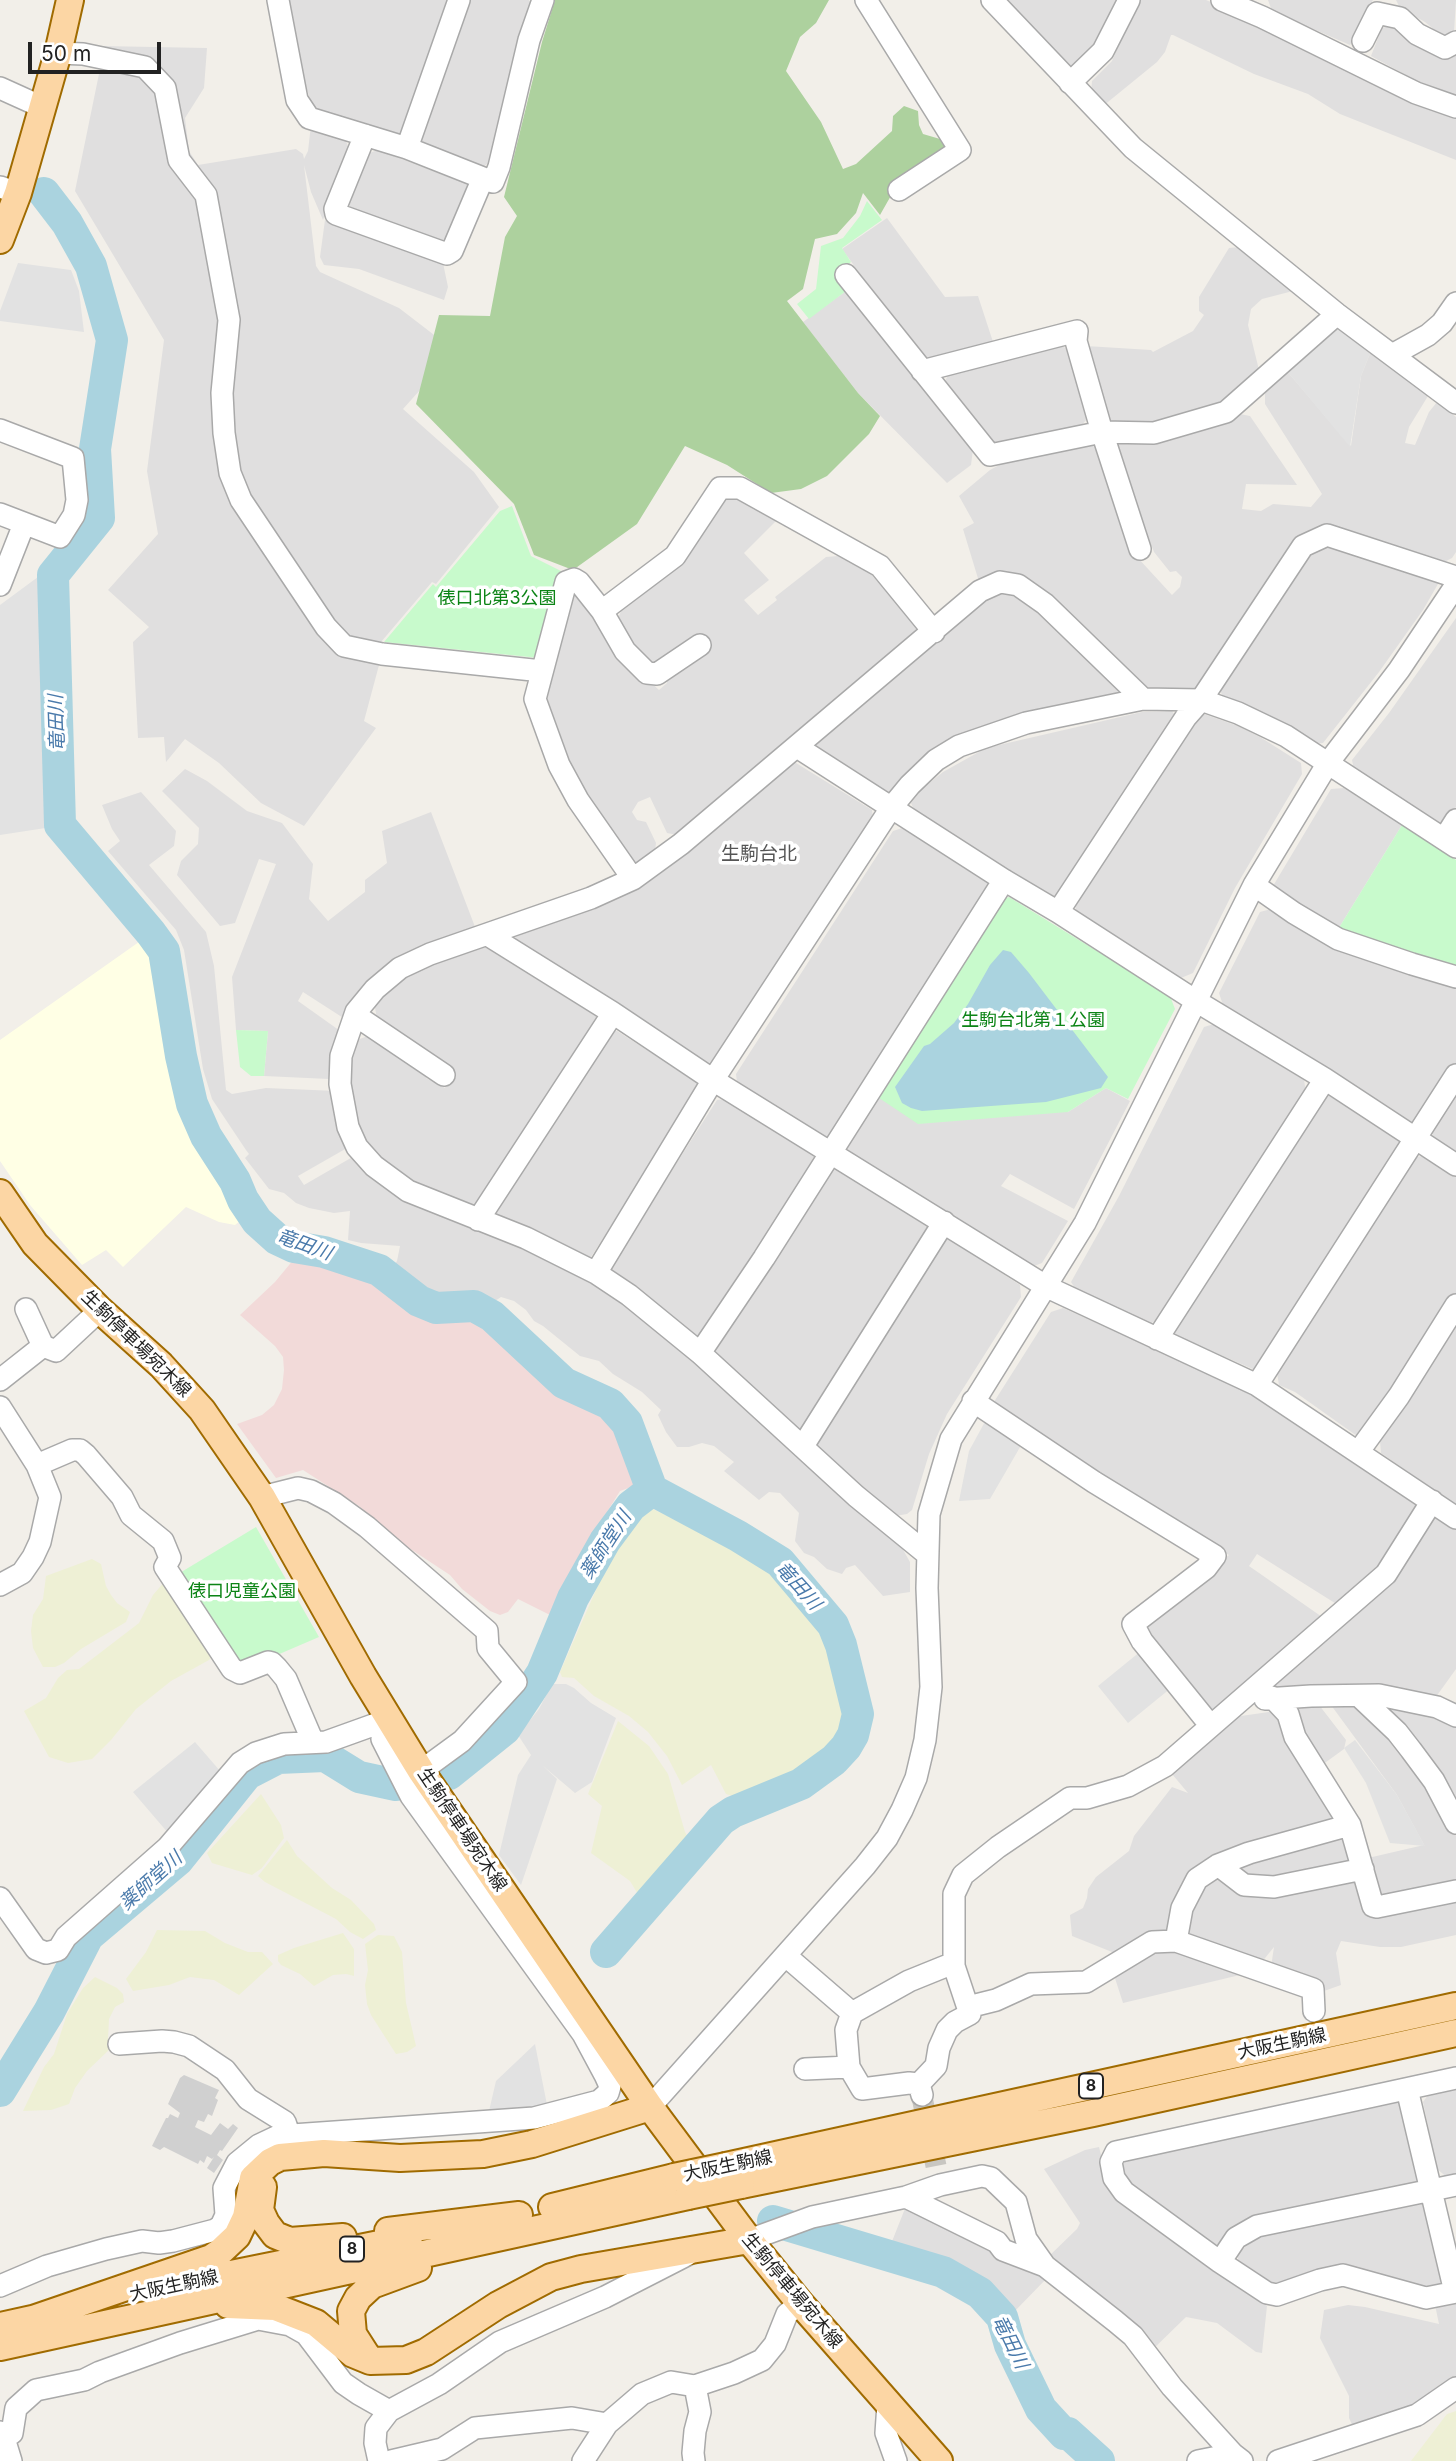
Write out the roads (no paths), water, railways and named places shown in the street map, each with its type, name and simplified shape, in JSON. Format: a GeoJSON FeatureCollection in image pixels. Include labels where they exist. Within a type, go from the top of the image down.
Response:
{"type":"FeatureCollection","features":[{"type":"Feature","properties":{"kind":"main road"},"geometry":{"type":"LineString","coordinates":[[0,240],[9,190],[42,107],[70,0]]}},
{"type":"Feature","properties":{"kind":"main road","name":"生駒停車場宛木線"},"geometry":{"type":"LineString","coordinates":[[0,1193],[35,1244],[100,1310],[161,1365],[202,1410],[262,1497],[363,1676],[386,1729],[421,1771],[650,2107],[749,2240],[800,2303],[939,2461]]}},
{"type":"Feature","properties":{"kind":"main road","name":"大阪生駒線"},"geometry":{"type":"LineString","coordinates":[[0,2347],[1456,2006]]}},
{"type":"Feature","properties":{"kind":"main road","name":"大阪生駒線"},"geometry":{"type":"LineString","coordinates":[[733,2175],[1093,2113],[1456,2033]]}},
{"type":"Feature","properties":{"kind":"main road"},"geometry":{"type":"LineString","coordinates":[[293,2144],[400,2158],[483,2154],[532,2144],[650,2107]]}},
{"type":"Feature","properties":{"kind":"main road"},"geometry":{"type":"LineString","coordinates":[[293,2144],[264,2182],[260,2210],[275,2235],[290,2241],[522,2223]]}},
{"type":"Feature","properties":{"kind":"main road"},"geometry":{"type":"LineString","coordinates":[[30,2320],[211,2258],[220,2252],[237,2236],[246,2217],[253,2178],[293,2144]]}},
{"type":"Feature","properties":{"kind":"main road"},"geometry":{"type":"LineString","coordinates":[[370,2361],[356,2342],[350,2322],[354,2305],[372,2285],[522,2223]]}},
{"type":"Feature","properties":{"kind":"main road","name":"大阪生駒線"},"geometry":{"type":"LineString","coordinates":[[0,2326],[148,2291],[522,2223]]}},
{"type":"Feature","properties":{"kind":"main road"},"geometry":{"type":"LineString","coordinates":[[152,2313],[223,2305],[275,2307],[316,2323],[353,2354],[370,2361],[406,2360],[426,2352],[498,2305],[551,2277],[582,2269],[749,2240]]}},
{"type":"Feature","properties":{"kind":"street"},"geometry":{"type":"LineString","coordinates":[[278,0],[297,100],[309,118],[407,148],[494,182],[529,40],[543,0]]}},
{"type":"Feature","properties":{"kind":"street"},"geometry":{"type":"LineString","coordinates":[[407,148],[459,0]]}},
{"type":"Feature","properties":{"kind":"street"},"geometry":{"type":"LineString","coordinates":[[866,0],[960,150],[899,190]]}},
{"type":"Feature","properties":{"kind":"street"},"geometry":{"type":"LineString","coordinates":[[992,0],[1133,148],[1337,314],[1456,402]]}},
{"type":"Feature","properties":{"kind":"street"},"geometry":{"type":"LineString","coordinates":[[1070,83],[1103,51],[1129,0]]}},
{"type":"Feature","properties":{"kind":"street"},"geometry":{"type":"LineString","coordinates":[[1223,0],[1253,6],[1416,93],[1456,107]]}},
{"type":"Feature","properties":{"kind":"street"},"geometry":{"type":"LineString","coordinates":[[1363,41],[1377,13],[1400,18],[1417,34],[1445,48],[1456,42]]}},
{"type":"Feature","properties":{"kind":"street"},"geometry":{"type":"LineString","coordinates":[[58,52],[83,54],[145,67],[165,88],[179,160],[206,195],[229,320],[222,393],[230,473],[241,499],[326,627],[344,646],[373,652],[542,671]]}},
{"type":"Feature","properties":{"kind":"street"},"geometry":{"type":"LineString","coordinates":[[0,88],[42,107]]}},
{"type":"Feature","properties":{"kind":"street"},"geometry":{"type":"LineString","coordinates":[[365,135],[335,209],[336,214],[447,254],[452,251],[482,178]]}},
{"type":"Feature","properties":{"kind":"street"},"geometry":{"type":"LineString","coordinates":[[846,275],[990,455],[1102,432],[1154,432],[1226,412],[1337,314]]}},
{"type":"Feature","properties":{"kind":"street"},"geometry":{"type":"LineString","coordinates":[[1392,355],[1428,335],[1442,323],[1456,303]]}},
{"type":"Feature","properties":{"kind":"street"},"geometry":{"type":"LineString","coordinates":[[922,371],[1077,331],[1076,341],[1102,432],[1140,549]]}},
{"type":"Feature","properties":{"kind":"street"},"geometry":{"type":"LineString","coordinates":[[0,430],[73,458],[77,499],[75,515],[60,537],[0,514]]}},
{"type":"Feature","properties":{"kind":"street"},"geometry":{"type":"LineString","coordinates":[[602,611],[675,556],[720,488],[740,488],[880,566],[934,632]]}},
{"type":"Feature","properties":{"kind":"street"},"geometry":{"type":"LineString","coordinates":[[0,585],[24,524]]}},
{"type":"Feature","properties":{"kind":"street"},"geometry":{"type":"LineString","coordinates":[[1058,912],[1186,717],[1201,700],[1303,546],[1327,535],[1456,577]]}},
{"type":"Feature","properties":{"kind":"street"},"geometry":{"type":"LineString","coordinates":[[633,879],[578,800],[559,765],[535,699],[566,582],[570,579],[579,582],[602,611],[625,651],[646,673],[657,674],[700,645]]}},
{"type":"Feature","properties":{"kind":"street"},"geometry":{"type":"LineString","coordinates":[[927,1554],[856,1496],[701,1353],[629,1295],[596,1273],[526,1238],[408,1191],[374,1166],[357,1147],[348,1127],[340,1084],[341,1056],[355,1015],[374,989],[400,968],[415,960],[591,898],[633,879],[681,844],[980,591],[1000,582],[1018,585],[1045,604],[1143,699]]}},
{"type":"Feature","properties":{"kind":"street"},"geometry":{"type":"LineString","coordinates":[[650,2107],[866,1866],[887,1838],[916,1778],[925,1740],[931,1687],[927,1554],[929,1514],[951,1439],[1086,1223],[1254,884],[1328,763],[1399,670],[1456,585]]}},
{"type":"Feature","properties":{"kind":"street"},"geometry":{"type":"LineString","coordinates":[[596,1273],[713,1080],[891,808],[936,760],[959,746],[1026,723],[1143,699],[1201,700],[1238,713],[1286,736],[1450,843],[1456,820]]}},
{"type":"Feature","properties":{"kind":"street"},"geometry":{"type":"LineString","coordinates":[[797,747],[1196,1001],[1325,1079],[1456,1165]]}},
{"type":"Feature","properties":{"kind":"street"},"geometry":{"type":"LineString","coordinates":[[701,1353],[1004,880]]}},
{"type":"Feature","properties":{"kind":"street"},"geometry":{"type":"LineString","coordinates":[[1254,884],[1294,913],[1338,939],[1456,977]]}},
{"type":"Feature","properties":{"kind":"street"},"geometry":{"type":"LineString","coordinates":[[488,935],[613,1013],[713,1080],[1047,1287],[1257,1385],[1456,1518]]}},
{"type":"Feature","properties":{"kind":"street"},"geometry":{"type":"LineString","coordinates":[[478,1220],[613,1013]]}},
{"type":"Feature","properties":{"kind":"street"},"geometry":{"type":"LineString","coordinates":[[355,1015],[444,1075]]}},
{"type":"Feature","properties":{"kind":"street"},"geometry":{"type":"LineString","coordinates":[[1257,1385],[1456,1075]]}},
{"type":"Feature","properties":{"kind":"street"},"geometry":{"type":"LineString","coordinates":[[1157,1339],[1325,1079]]}},
{"type":"Feature","properties":{"kind":"street"},"geometry":{"type":"LineString","coordinates":[[803,1446],[944,1222]]}},
{"type":"Feature","properties":{"kind":"street"},"geometry":{"type":"LineString","coordinates":[[1359,1451],[1399,1395],[1456,1305]]}},
{"type":"Feature","properties":{"kind":"street"},"geometry":{"type":"LineString","coordinates":[[26,1309],[43,1346],[56,1351],[100,1310]]}},
{"type":"Feature","properties":{"kind":"street"},"geometry":{"type":"LineString","coordinates":[[0,1380],[43,1346]]}},
{"type":"Feature","properties":{"kind":"street"},"geometry":{"type":"LineString","coordinates":[[973,1401],[1094,1482],[1215,1556],[1206,1568],[1133,1624],[1142,1641],[1210,1725]]}},
{"type":"Feature","properties":{"kind":"street"},"geometry":{"type":"LineString","coordinates":[[0,1407],[37,1465],[50,1497],[40,1542],[22,1573],[0,1585]]}},
{"type":"Feature","properties":{"kind":"street"},"geometry":{"type":"LineString","coordinates":[[37,1465],[72,1450],[80,1450],[86,1455],[122,1497],[131,1515],[163,1541],[170,1558],[165,1567],[232,1669],[240,1673],[268,1662],[277,1668],[286,1679],[313,1742]]}},
{"type":"Feature","properties":{"kind":"street"},"geometry":{"type":"LineString","coordinates":[[262,1497],[298,1488],[311,1491],[334,1503],[376,1534],[487,1631],[488,1648],[516,1682],[462,1741],[421,1771]]}},
{"type":"Feature","properties":{"kind":"street"},"geometry":{"type":"LineString","coordinates":[[954,1966],[946,1966],[909,1981],[852,2013],[846,2030],[849,2067],[862,2089],[908,2083],[920,2091],[936,2066],[939,2049],[947,2031],[955,2022],[970,2014],[954,1966],[954,1894],[963,1875],[1057,1805],[1070,1798],[1087,1797],[1128,1786],[1165,1766],[1386,1574],[1432,1501]]}},
{"type":"Feature","properties":{"kind":"street"},"geometry":{"type":"LineString","coordinates":[[1233,1707],[1272,1697],[1359,1696],[1397,1698],[1437,1707],[1456,1716]]}},
{"type":"Feature","properties":{"kind":"street"},"geometry":{"type":"LineString","coordinates":[[1359,1696],[1397,1732],[1434,1780],[1456,1823]]}},
{"type":"Feature","properties":{"kind":"street"},"geometry":{"type":"LineString","coordinates":[[1272,1697],[1288,1714],[1296,1737],[1350,1825],[1373,1906],[1456,1891]]}},
{"type":"Feature","properties":{"kind":"street"},"geometry":{"type":"LineString","coordinates":[[0,1898],[36,1949],[47,1953],[58,1950],[66,1937],[167,1848],[240,1763],[256,1753],[284,1744],[326,1742],[386,1729],[411,1796],[583,2034],[610,2086],[608,2093],[599,2101],[534,2118],[293,2144],[259,2145],[237,2163],[224,2188],[226,2216],[221,2226],[215,2230],[173,2241],[142,2241],[106,2249],[47,2266],[0,2286]]}},
{"type":"Feature","properties":{"kind":"street"},"geometry":{"type":"LineString","coordinates":[[1176,1941],[1182,1908],[1197,1879],[1218,1865],[1249,1853],[1350,1825]]}},
{"type":"Feature","properties":{"kind":"street"},"geometry":{"type":"LineString","coordinates":[[1218,1865],[1244,1885],[1274,1887],[1363,1869]]}},
{"type":"Feature","properties":{"kind":"street"},"geometry":{"type":"LineString","coordinates":[[968,2007],[996,2000],[1031,1984],[1086,1982],[1152,1942],[1176,1941],[1313,1989],[1314,2011]]}},
{"type":"Feature","properties":{"kind":"street"},"geometry":{"type":"LineString","coordinates":[[786,1956],[852,2013]]}},
{"type":"Feature","properties":{"kind":"street"},"geometry":{"type":"LineString","coordinates":[[119,2044],[162,2041],[189,2046],[225,2070],[248,2098],[285,2122],[293,2144]]}},
{"type":"Feature","properties":{"kind":"street"},"geometry":{"type":"LineString","coordinates":[[805,2069],[849,2067]]}},
{"type":"Feature","properties":{"kind":"street"},"geometry":{"type":"LineString","coordinates":[[1408,2089],[1455,2292],[1426,2298],[1343,2275],[1277,2295],[1267,2292],[1220,2262],[1124,2192],[1114,2178],[1111,2162],[1116,2152],[1456,2078]]}},
{"type":"Feature","properties":{"kind":"street"},"geometry":{"type":"LineString","coordinates":[[749,2240],[813,2217],[906,2197],[938,2176],[991,2178],[1016,2202],[1026,2239],[1045,2266],[1133,2336],[1172,2387],[1238,2457]]}},
{"type":"Feature","properties":{"kind":"street"},"geometry":{"type":"LineString","coordinates":[[1220,2262],[1236,2238],[1257,2226],[1456,2185]]}},
{"type":"Feature","properties":{"kind":"street"},"geometry":{"type":"LineString","coordinates":[[906,2197],[997,2242],[1003,2250],[1045,2266]]}},
{"type":"Feature","properties":{"kind":"street"},"geometry":{"type":"LineString","coordinates":[[379,2461],[375,2443],[376,2428],[389,2411],[439,2384],[500,2342],[626,2287],[696,2249]]}},
{"type":"Feature","properties":{"kind":"street"},"geometry":{"type":"LineString","coordinates":[[583,2461],[607,2424],[642,2394],[671,2382],[695,2386],[762,2360],[775,2344],[787,2314],[800,2303]]}},
{"type":"Feature","properties":{"kind":"street"},"geometry":{"type":"LineString","coordinates":[[11,2461],[2,2435],[12,2433],[16,2408],[36,2390],[84,2380],[180,2343],[258,2319],[290,2325],[306,2334],[344,2383],[359,2395],[389,2411]]}},
{"type":"Feature","properties":{"kind":"street"},"geometry":{"type":"LineString","coordinates":[[694,2461],[695,2431],[700,2412],[695,2386]]}},
{"type":"Feature","properties":{"kind":"street"},"geometry":{"type":"LineString","coordinates":[[1278,2461],[1417,2415],[1456,2388]]}},
{"type":"Feature","properties":{"kind":"street"},"geometry":{"type":"LineString","coordinates":[[888,2404],[886,2433],[896,2461]]}},
{"type":"Feature","properties":{"kind":"street"},"geometry":{"type":"LineString","coordinates":[[391,2461],[442,2449],[475,2428],[572,2418],[607,2424]]}},
{"type":"Feature","properties":{"kind":"street"},"geometry":{"type":"LineString","coordinates":[[1198,2461],[1238,2457]]}},
{"type":"Feature","properties":{"kind":"water"},"geometry":{"type":"Polygon","coordinates":[[[1003,950],[1011,952],[1029,973],[1108,1077],[1101,1088],[1046,1102],[922,1111],[902,1103],[895,1087],[924,1046],[954,1023],[990,965],[1003,950]]]}},
{"type":"Feature","properties":{"kind":"waterway","name":"竜田川"},"geometry":{"type":"LineString","coordinates":[[44,193],[67,223],[91,266],[112,340],[95,449],[99,518],[53,575],[60,825],[164,951],[181,1056],[192,1104],[206,1136],[257,1221],[277,1239],[294,1247],[324,1252],[379,1270],[419,1301],[436,1308],[474,1306],[492,1316],[564,1383],[610,1404],[627,1423],[652,1490],[780,1562],[833,1625],[841,1645],[858,1714],[853,1735],[846,1747],[834,1760],[801,1784],[733,1812],[721,1820],[606,1952]]}},
{"type":"Feature","properties":{"kind":"waterway","name":"薬師堂川"},"geometry":{"type":"LineString","coordinates":[[449,1774],[505,1729],[542,1673],[573,1598],[605,1541],[631,1506],[652,1490]]}},
{"type":"Feature","properties":{"kind":"waterway","name":"薬師堂川"},"geometry":{"type":"LineString","coordinates":[[0,2091],[49,2012],[88,1936],[178,1860],[247,1774],[278,1758],[325,1756],[359,1777],[396,1785]]}},
{"type":"Feature","properties":{"kind":"waterway","name":"竜田川"},"geometry":{"type":"LineString","coordinates":[[773,2221],[943,2272],[980,2293],[1002,2317],[1010,2345],[1041,2409],[1064,2434],[1068,2433],[1099,2461]]}},
{"type":"Feature","properties":{"kind":"tunnel"},"geometry":{"type":"LineString","coordinates":[[922,2097],[936,2166]]}},
{"type":"Feature","properties":{"kind":"district","name":"生駒台北"},"geometry":{"type":"Point","coordinates":[759,854]}},
{"type":"Feature","properties":{"kind":"park label","name":"俵口北第3公園"},"geometry":{"type":"Point","coordinates":[497,599]}},
{"type":"Feature","properties":{"kind":"park label","name":"生駒台北第１公園"},"geometry":{"type":"Point","coordinates":[1033,1021]}},
{"type":"Feature","properties":{"kind":"park label","name":"俵口児童公園"},"geometry":{"type":"Point","coordinates":[242,1592]}}]}
